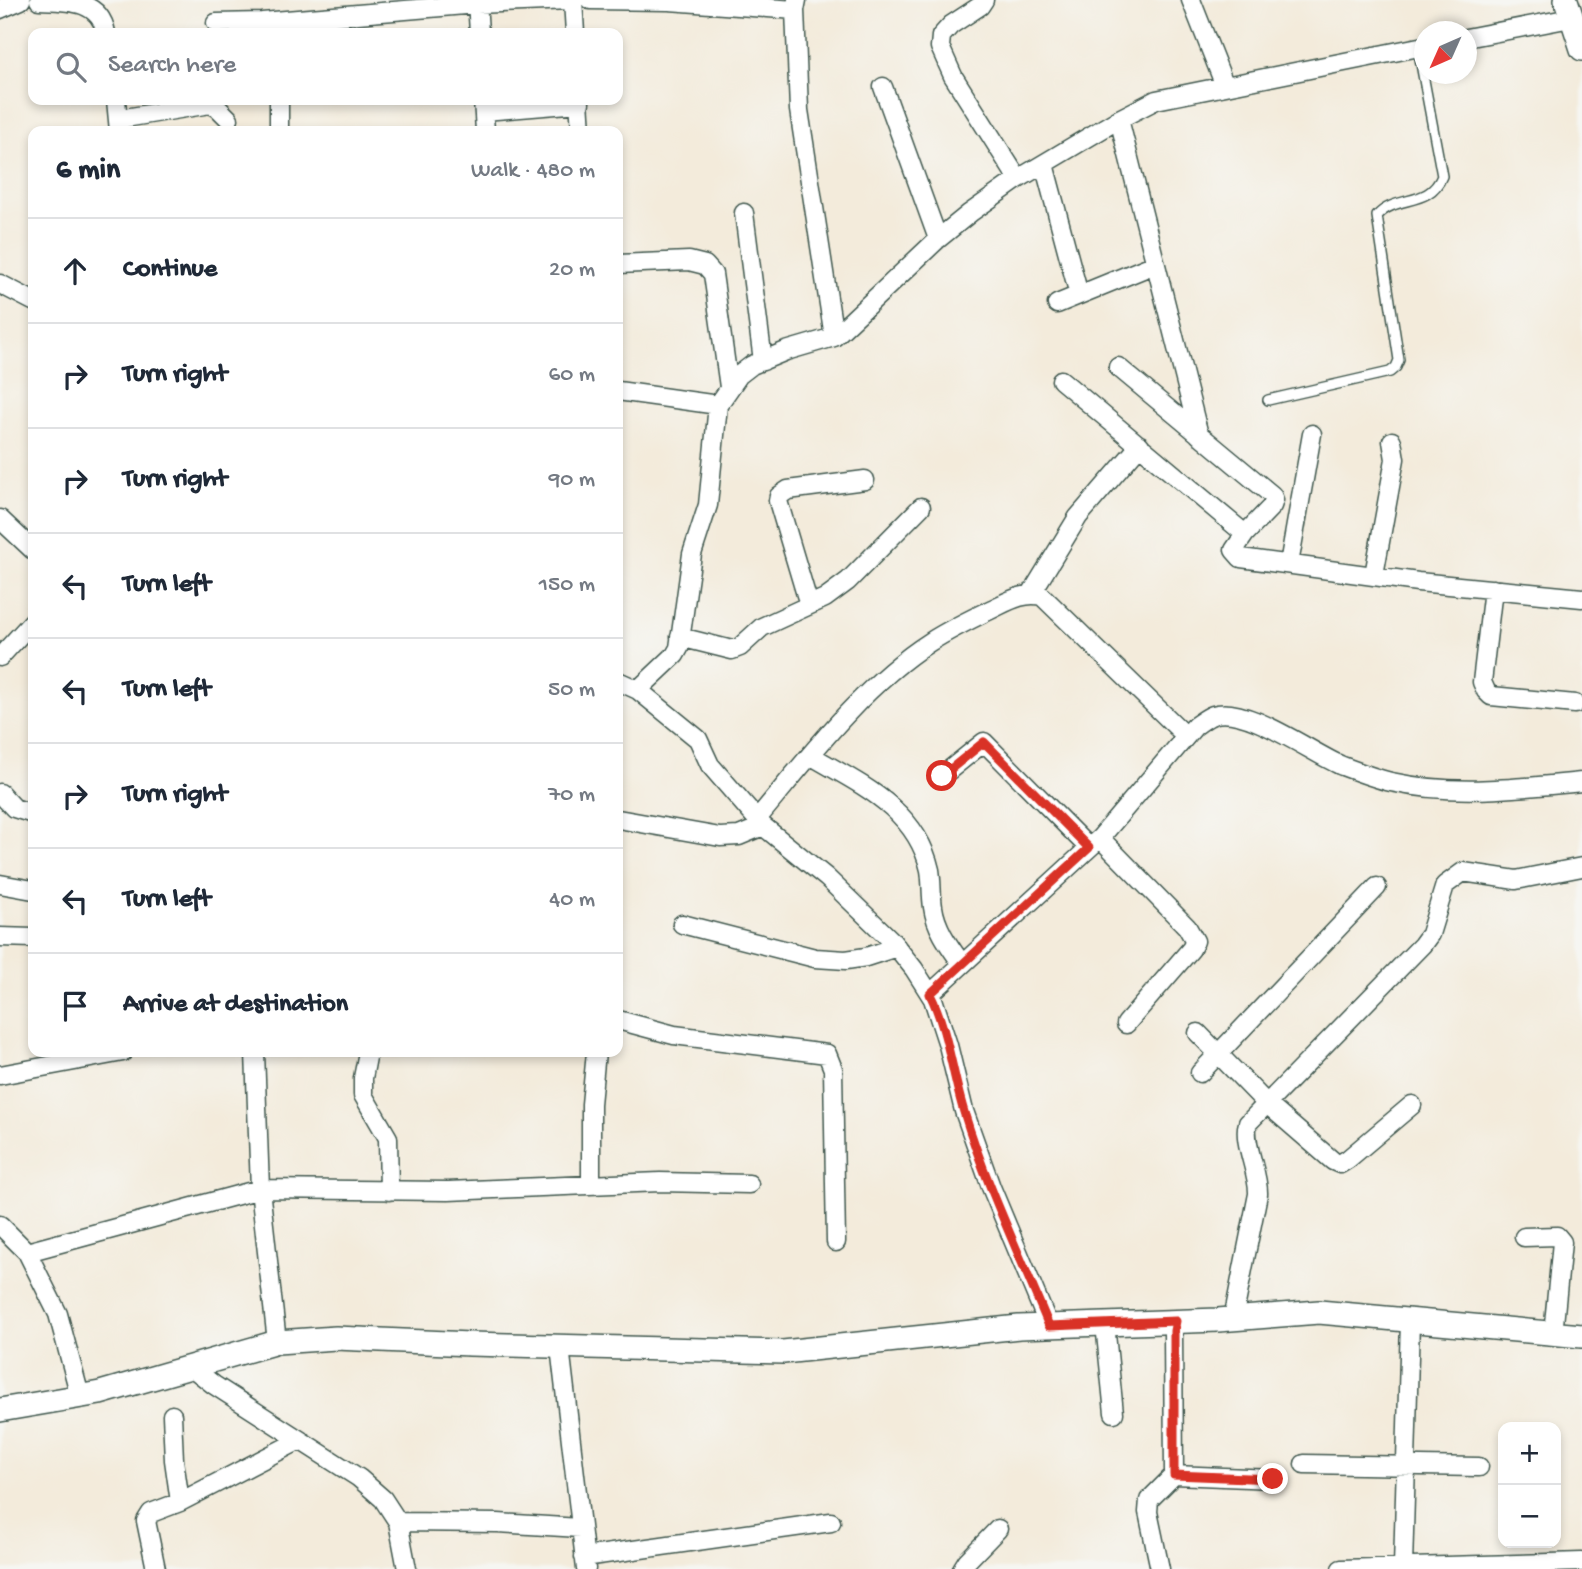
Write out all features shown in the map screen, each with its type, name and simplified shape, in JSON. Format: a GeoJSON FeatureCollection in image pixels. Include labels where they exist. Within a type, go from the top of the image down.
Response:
{"type":"FeatureCollection","features":[{"type":"Feature","properties":{"kind":"street"},"geometry":{"type":"LineString","coordinates":[[0,9],[21,0]]}},
{"type":"Feature","properties":{"kind":"street"},"geometry":{"type":"LineString","coordinates":[[38,0],[82,2],[98,10],[105,28]]}},
{"type":"Feature","properties":{"kind":"street"},"geometry":{"type":"LineString","coordinates":[[216,23],[280,27],[477,2],[572,0],[575,28]]}},
{"type":"Feature","properties":{"kind":"street"},"geometry":{"type":"LineString","coordinates":[[590,0],[796,5],[799,110],[834,337]]}},
{"type":"Feature","properties":{"kind":"street"},"geometry":{"type":"LineString","coordinates":[[984,0],[941,36],[940,47],[953,76],[1018,179]]}},
{"type":"Feature","properties":{"kind":"street"},"geometry":{"type":"LineString","coordinates":[[1191,0],[1225,86]]}},
{"type":"Feature","properties":{"kind":"street"},"geometry":{"type":"LineString","coordinates":[[477,2],[479,28]]}},
{"type":"Feature","properties":{"kind":"street"},"geometry":{"type":"LineString","coordinates":[[1477,35],[1573,11],[1582,49]]}},
{"type":"Feature","properties":{"kind":"street"},"geometry":{"type":"LineString","coordinates":[[638,690],[675,655],[692,554],[708,505],[718,405],[739,375],[763,361],[797,347],[834,337],[938,239],[1018,179],[1156,100],[1414,48]]}},
{"type":"Feature","properties":{"kind":"street"},"geometry":{"type":"LineString","coordinates":[[883,87],[938,239]]}},
{"type":"Feature","properties":{"kind":"street"},"geometry":{"type":"LineString","coordinates":[[117,105],[119,125],[206,105]]}},
{"type":"Feature","properties":{"kind":"street"},"geometry":{"type":"LineString","coordinates":[[212,105],[229,119]]}},
{"type":"Feature","properties":{"kind":"street"},"geometry":{"type":"LineString","coordinates":[[279,105],[279,126]]}},
{"type":"Feature","properties":{"kind":"street"},"geometry":{"type":"LineString","coordinates":[[483,105],[485,126]]}},
{"type":"Feature","properties":{"kind":"street"},"geometry":{"type":"LineString","coordinates":[[580,105],[581,126]]}},
{"type":"Feature","properties":{"kind":"street"},"geometry":{"type":"LineString","coordinates":[[1119,119],[1199,435]]}},
{"type":"Feature","properties":{"kind":"street"},"geometry":{"type":"LineString","coordinates":[[1044,164],[1079,295]]}},
{"type":"Feature","properties":{"kind":"street"},"geometry":{"type":"LineString","coordinates":[[744,213],[763,361]]}},
{"type":"Feature","properties":{"kind":"street"},"geometry":{"type":"LineString","coordinates":[[623,264],[689,261],[705,265],[713,274],[729,387]]}},
{"type":"Feature","properties":{"kind":"street"},"geometry":{"type":"LineString","coordinates":[[1057,304],[1155,264]]}},
{"type":"Feature","properties":{"kind":"street"},"geometry":{"type":"LineString","coordinates":[[0,284],[28,298]]}},
{"type":"Feature","properties":{"kind":"street"},"geometry":{"type":"LineString","coordinates":[[1118,367],[1272,495],[1272,506],[1245,534],[1234,550],[1241,558],[1418,582],[1582,598]]}},
{"type":"Feature","properties":{"kind":"street"},"geometry":{"type":"LineString","coordinates":[[1061,380],[1245,534]]}},
{"type":"Feature","properties":{"kind":"street"},"geometry":{"type":"LineString","coordinates":[[623,392],[718,405]]}},
{"type":"Feature","properties":{"kind":"street"},"geometry":{"type":"LineString","coordinates":[[1289,564],[1312,434]]}},
{"type":"Feature","properties":{"kind":"street"},"geometry":{"type":"LineString","coordinates":[[1374,575],[1395,459],[1392,441]]}},
{"type":"Feature","properties":{"kind":"street"},"geometry":{"type":"LineString","coordinates":[[1031,594],[1078,517],[1140,445]]}},
{"type":"Feature","properties":{"kind":"street"},"geometry":{"type":"LineString","coordinates":[[809,605],[778,501],[779,496],[789,490],[865,480]]}},
{"type":"Feature","properties":{"kind":"street"},"geometry":{"type":"LineString","coordinates":[[680,637],[732,650],[740,647],[762,627],[825,598],[848,581],[921,507]]}},
{"type":"Feature","properties":{"kind":"street"},"geometry":{"type":"LineString","coordinates":[[3,528],[28,546]]}},
{"type":"Feature","properties":{"kind":"street"},"geometry":{"type":"LineString","coordinates":[[1493,589],[1482,682],[1486,691],[1491,696],[1575,704]]}},
{"type":"Feature","properties":{"kind":"street"},"geometry":{"type":"LineString","coordinates":[[623,820],[720,836],[739,836],[760,822],[810,755],[891,671],[929,642],[964,621],[1031,594],[1042,596],[1186,736]]}},
{"type":"Feature","properties":{"kind":"street"},"geometry":{"type":"LineString","coordinates":[[0,657],[28,626]]}},
{"type":"Feature","properties":{"kind":"street"},"geometry":{"type":"LineString","coordinates":[[623,683],[638,690],[698,739],[710,765],[760,822],[827,878],[897,947],[930,994],[948,1045],[968,1123],[991,1187],[1049,1326]]}},
{"type":"Feature","properties":{"kind":"street"},"geometry":{"type":"LineString","coordinates":[[930,994],[1094,843],[1195,726],[1214,714],[1239,715],[1256,720],[1339,765],[1390,782],[1450,791],[1486,791],[1582,782]]}},
{"type":"Feature","properties":{"kind":"street"},"geometry":{"type":"LineString","coordinates":[[942,776],[984,742],[1187,927],[1195,941],[1191,949],[1126,1024]]}},
{"type":"Feature","properties":{"kind":"street"},"geometry":{"type":"LineString","coordinates":[[810,755],[885,799],[901,815],[924,854],[930,870],[933,910],[943,938],[962,964]]}},
{"type":"Feature","properties":{"kind":"street"},"geometry":{"type":"LineString","coordinates":[[0,793],[13,808],[28,812]]}},
{"type":"Feature","properties":{"kind":"street"},"geometry":{"type":"LineString","coordinates":[[1233,1318],[1259,1180],[1246,1127],[1422,945],[1430,934],[1445,885],[1450,879],[1463,872],[1516,880],[1582,867]]}},
{"type":"Feature","properties":{"kind":"street"},"geometry":{"type":"LineString","coordinates":[[0,884],[28,889]]}},
{"type":"Feature","properties":{"kind":"street"},"geometry":{"type":"LineString","coordinates":[[1199,1073],[1377,887]]}},
{"type":"Feature","properties":{"kind":"street"},"geometry":{"type":"LineString","coordinates":[[682,924],[815,958],[846,960],[897,947]]}},
{"type":"Feature","properties":{"kind":"street"},"geometry":{"type":"LineString","coordinates":[[0,937],[28,937]]}},
{"type":"Feature","properties":{"kind":"street"},"geometry":{"type":"LineString","coordinates":[[623,1021],[674,1035],[827,1054],[833,1069],[836,1242]]}},
{"type":"Feature","properties":{"kind":"street"},"geometry":{"type":"LineString","coordinates":[[1198,1033],[1267,1104],[1333,1161],[1340,1164],[1412,1105]]}},
{"type":"Feature","properties":{"kind":"street"},"geometry":{"type":"LineString","coordinates":[[0,1075],[96,1057]]}},
{"type":"Feature","properties":{"kind":"street"},"geometry":{"type":"LineString","coordinates":[[255,1057],[260,1189],[277,1342]]}},
{"type":"Feature","properties":{"kind":"street"},"geometry":{"type":"LineString","coordinates":[[367,1057],[363,1095],[388,1138],[389,1191]]}},
{"type":"Feature","properties":{"kind":"street"},"geometry":{"type":"LineString","coordinates":[[591,1185],[591,1104],[596,1057]]}},
{"type":"Feature","properties":{"kind":"street"},"geometry":{"type":"LineString","coordinates":[[27,1252],[260,1189],[447,1191],[660,1182],[749,1184]]}},
{"type":"Feature","properties":{"kind":"street"},"geometry":{"type":"LineString","coordinates":[[0,1226],[27,1252],[58,1314],[80,1396]]}},
{"type":"Feature","properties":{"kind":"street"},"geometry":{"type":"LineString","coordinates":[[1524,1237],[1557,1236],[1562,1242],[1553,1334]]}},
{"type":"Feature","properties":{"kind":"street"},"geometry":{"type":"LineString","coordinates":[[0,1410],[80,1396],[277,1342],[336,1338],[783,1352],[1019,1327],[1319,1312],[1582,1336]]}},
{"type":"Feature","properties":{"kind":"street"},"geometry":{"type":"LineString","coordinates":[[1160,1569],[1148,1512],[1149,1500],[1174,1475],[1176,1321]]}},
{"type":"Feature","properties":{"kind":"street"},"geometry":{"type":"LineString","coordinates":[[1403,1567],[1409,1321]]}},
{"type":"Feature","properties":{"kind":"street"},"geometry":{"type":"LineString","coordinates":[[1105,1324],[1114,1413]]}},
{"type":"Feature","properties":{"kind":"street"},"geometry":{"type":"LineString","coordinates":[[560,1347],[585,1563],[831,1522]]}},
{"type":"Feature","properties":{"kind":"street"},"geometry":{"type":"LineString","coordinates":[[190,1366],[214,1385],[359,1478],[383,1499],[398,1522],[407,1569]]}},
{"type":"Feature","properties":{"kind":"street"},"geometry":{"type":"LineString","coordinates":[[172,1415],[174,1460],[180,1502]]}},
{"type":"Feature","properties":{"kind":"street"},"geometry":{"type":"LineString","coordinates":[[156,1569],[146,1521],[151,1513],[180,1502],[300,1440]]}},
{"type":"Feature","properties":{"kind":"street"},"geometry":{"type":"LineString","coordinates":[[1304,1464],[1479,1467]]}},
{"type":"Feature","properties":{"kind":"street"},"geometry":{"type":"LineString","coordinates":[[1174,1475],[1273,1479]]}},
{"type":"Feature","properties":{"kind":"street"},"geometry":{"type":"LineString","coordinates":[[398,1522],[498,1522],[580,1528]]}},
{"type":"Feature","properties":{"kind":"street"},"geometry":{"type":"LineString","coordinates":[[962,1569],[998,1530]]}},
{"type":"Feature","properties":{"kind":"street"},"geometry":{"type":"LineString","coordinates":[[1343,1569],[1582,1562]]}},
{"type":"Feature","properties":{"kind":"lane"},"geometry":{"type":"LineString","coordinates":[[1268,400],[1390,372],[1396,367],[1399,359],[1377,216],[1383,209],[1435,190],[1442,176],[1427,84]]}},
{"type":"Feature","properties":{"kind":"route"},"geometry":{"type":"LineString","coordinates":[[942,776],[984,742],[1089,848],[930,994],[948,1045],[964,1111],[991,1187],[1049,1326],[1176,1321],[1174,1475],[1273,1479]]}}]}
